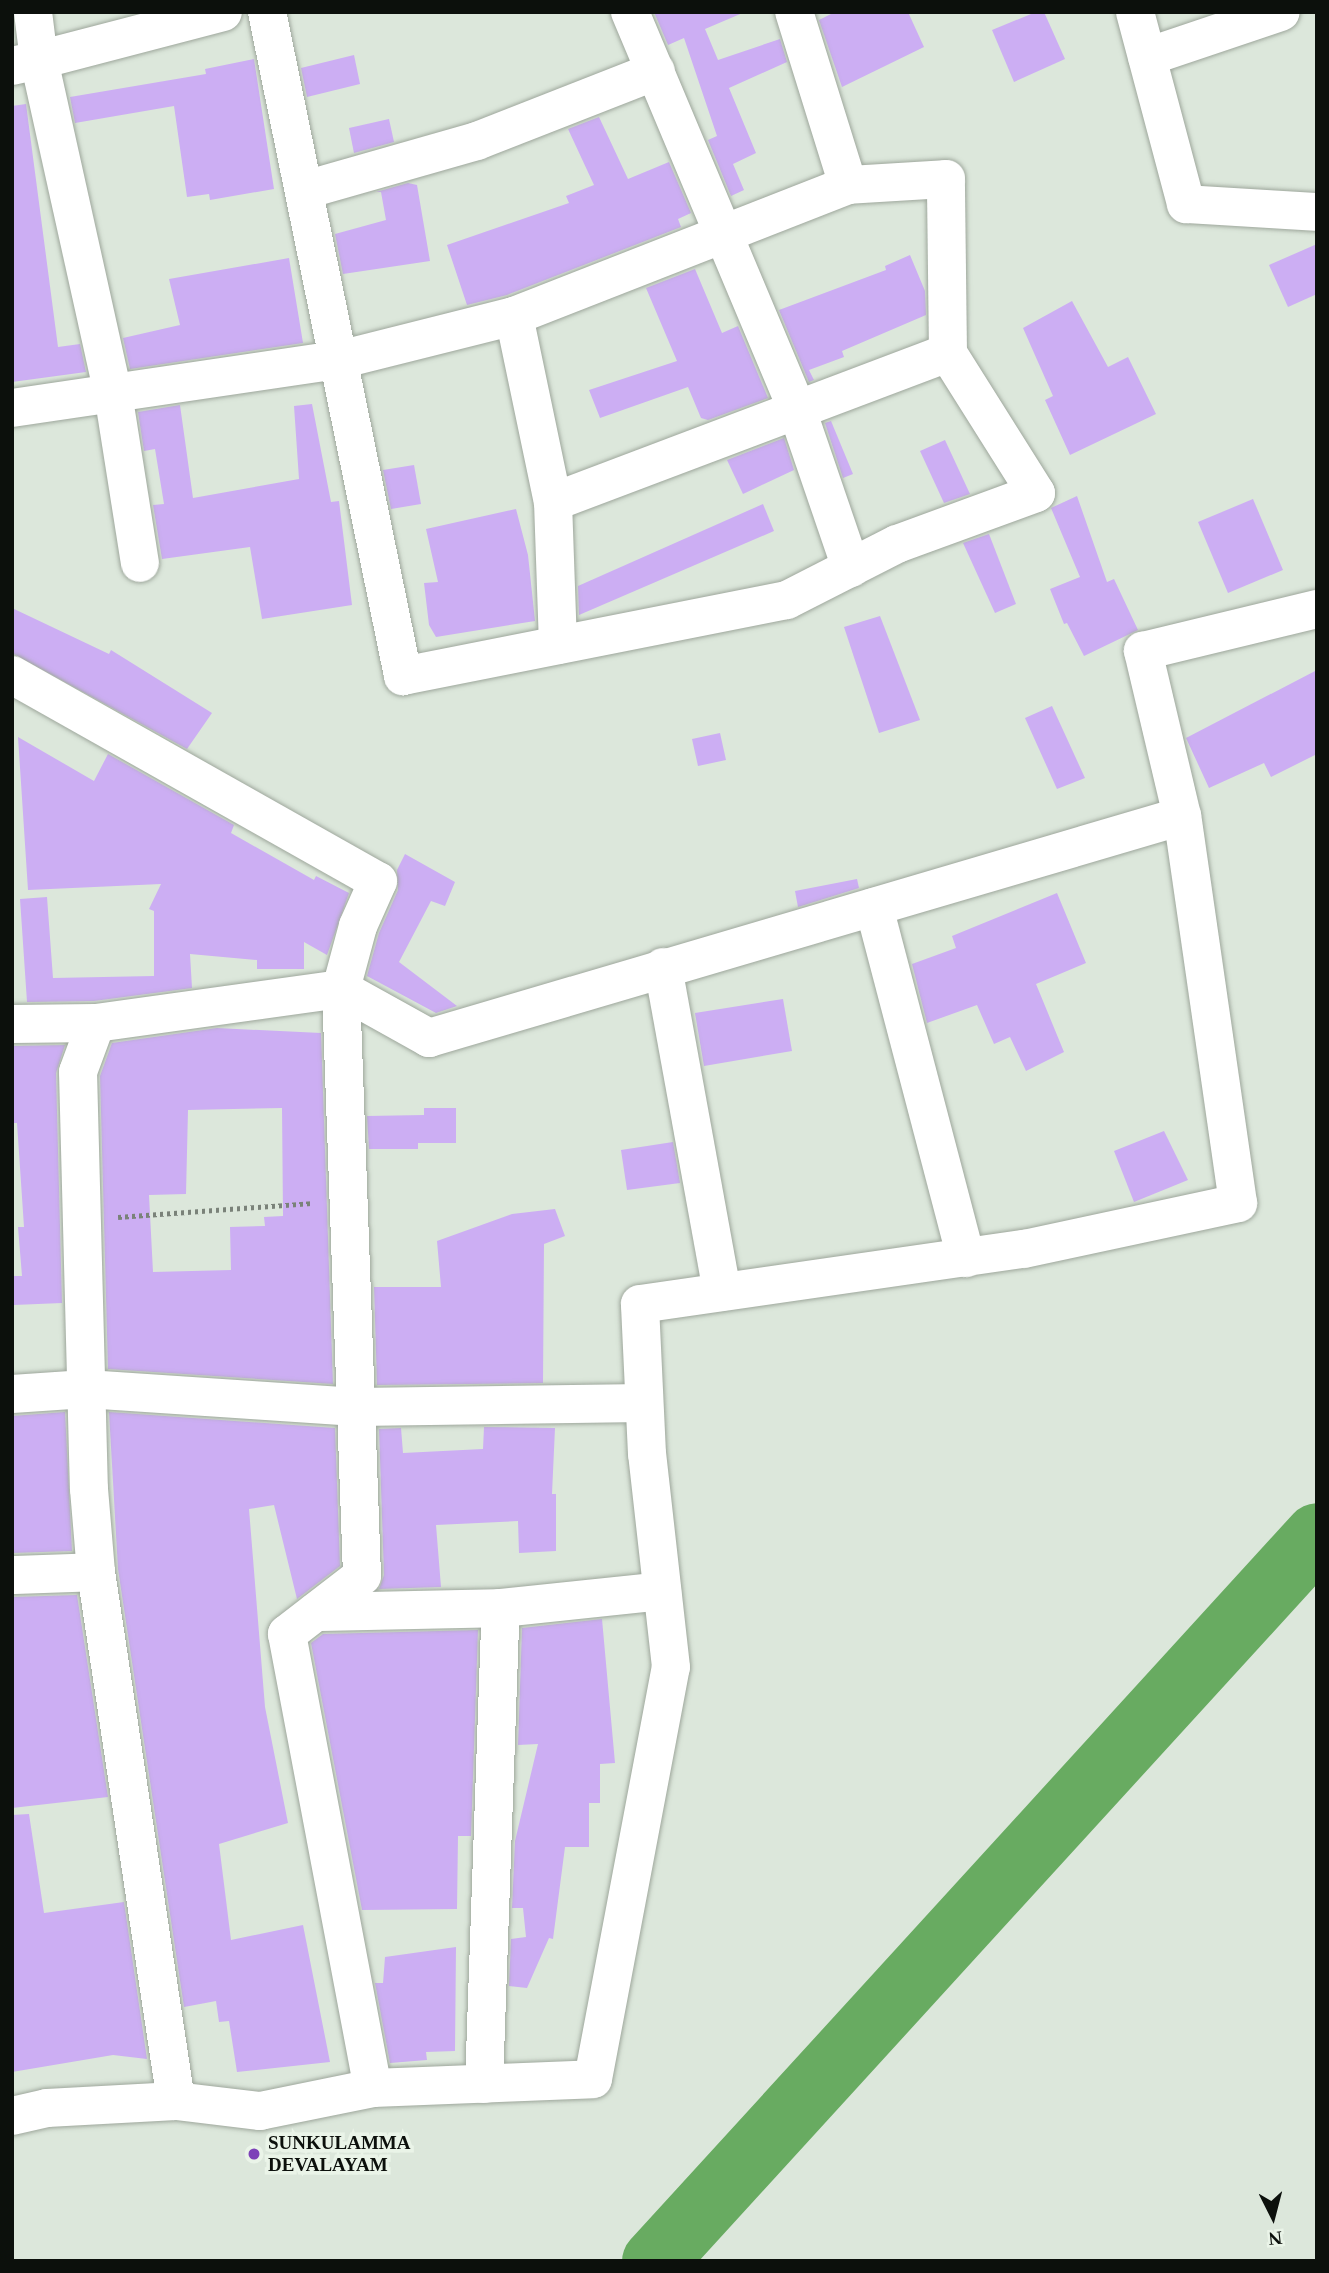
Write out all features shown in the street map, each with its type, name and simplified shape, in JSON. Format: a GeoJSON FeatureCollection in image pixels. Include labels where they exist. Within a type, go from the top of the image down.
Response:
{"type":"FeatureCollection","features":[{"type":"Feature","properties":{"kind":"street"},"geometry":{"type":"LineString","coordinates":[[33,12],[26,63],[113,393],[140,563]]}},
{"type":"Feature","properties":{"kind":"street"},"geometry":{"type":"LineString","coordinates":[[26,63],[223,12]]}},
{"type":"Feature","properties":{"kind":"street"},"geometry":{"type":"LineString","coordinates":[[12,408],[340,360],[514,316],[848,185],[946,179],[948,352],[1037,493],[897,544],[787,600],[403,676],[340,360],[267,12]]}},
{"type":"Feature","properties":{"kind":"street"},"geometry":{"type":"LineString","coordinates":[[630,12],[797,410],[851,568]]}},
{"type":"Feature","properties":{"kind":"street"},"geometry":{"type":"LineString","coordinates":[[794,12],[848,185]]}},
{"type":"Feature","properties":{"kind":"street"},"geometry":{"type":"LineString","coordinates":[[1135,12],[1186,204],[1317,212]]}},
{"type":"Feature","properties":{"kind":"street"},"geometry":{"type":"LineString","coordinates":[[1147,57],[1281,12]]}},
{"type":"Feature","properties":{"kind":"street"},"geometry":{"type":"LineString","coordinates":[[305,190],[477,141],[656,71]]}},
{"type":"Feature","properties":{"kind":"street"},"geometry":{"type":"LineString","coordinates":[[514,316],[554,502],[558,645]]}},
{"type":"Feature","properties":{"kind":"street"},"geometry":{"type":"LineString","coordinates":[[554,502],[948,352]]}},
{"type":"Feature","properties":{"kind":"street"},"geometry":{"type":"LineString","coordinates":[[12,2116],[47,2108],[176,2101],[260,2111],[373,2088],[593,2079],[671,1667],[644,1403],[640,1304],[966,1258],[1238,1203],[1182,816],[1143,651],[1317,609]]}},
{"type":"Feature","properties":{"kind":"street"},"geometry":{"type":"LineString","coordinates":[[12,675],[378,881],[358,926],[341,989],[362,1576],[287,1634],[373,2088]]}},
{"type":"Feature","properties":{"kind":"street"},"geometry":{"type":"LineString","coordinates":[[12,1024],[96,1023],[341,989],[429,1038],[1182,816]]}},
{"type":"Feature","properties":{"kind":"street"},"geometry":{"type":"LineString","coordinates":[[874,907],[966,1258]]}},
{"type":"Feature","properties":{"kind":"street"},"geometry":{"type":"LineString","coordinates":[[663,967],[722,1292]]}},
{"type":"Feature","properties":{"kind":"street"},"geometry":{"type":"LineString","coordinates":[[96,1023],[78,1072],[86,1389],[96,1572],[176,2101]]}},
{"type":"Feature","properties":{"kind":"street"},"geometry":{"type":"LineString","coordinates":[[12,1394],[86,1389],[356,1407],[644,1403]]}},
{"type":"Feature","properties":{"kind":"street"},"geometry":{"type":"LineString","coordinates":[[12,1575],[96,1572]]}},
{"type":"Feature","properties":{"kind":"street"},"geometry":{"type":"LineString","coordinates":[[316,1612],[501,1608],[662,1591]]}},
{"type":"Feature","properties":{"kind":"street"},"geometry":{"type":"LineString","coordinates":[[484,2084],[501,1608]]}},
{"type":"Feature","properties":{"kind":"path"},"geometry":{"type":"LineString","coordinates":[[82,1220],[349,1200]]}},
{"type":"Feature","properties":{"kind":"building"},"geometry":{"type":"Polygon","coordinates":[[[654,12],[745,12],[705,29],[718,60],[780,39],[787,62],[729,88],[756,153],[733,164],[744,190],[731,196],[708,140],[717,136],[684,38],[668,45],[654,12]]]}},
{"type":"Feature","properties":{"kind":"building"},"geometry":{"type":"Polygon","coordinates":[[[835,12],[908,12],[924,47],[842,87],[819,20],[835,12]]]}},
{"type":"Feature","properties":{"kind":"building"},"geometry":{"type":"Polygon","coordinates":[[[1036,12],[1044,12],[1065,59],[1014,82],[992,30],[1036,12]]]}},
{"type":"Feature","properties":{"kind":"building"},"geometry":{"type":"Polygon","coordinates":[[[354,55],[360,84],[307,97],[301,68],[354,55]]]}},
{"type":"Feature","properties":{"kind":"building"},"geometry":{"type":"Polygon","coordinates":[[[254,59],[274,189],[210,200],[209,194],[187,197],[174,106],[75,123],[70,97],[206,74],[205,69],[254,59]]]}},
{"type":"Feature","properties":{"kind":"building"},"geometry":{"type":"Polygon","coordinates":[[[26,104],[58,347],[80,344],[86,372],[12,382],[12,106],[26,104]]]}},
{"type":"Feature","properties":{"kind":"building"},"geometry":{"type":"Polygon","coordinates":[[[599,117],[628,179],[669,162],[691,213],[678,219],[681,227],[507,295],[467,305],[447,245],[569,203],[566,196],[594,185],[568,129],[599,117]]]}},
{"type":"Feature","properties":{"kind":"building"},"geometry":{"type":"Polygon","coordinates":[[[389,119],[394,142],[354,153],[349,128],[389,119]]]}},
{"type":"Feature","properties":{"kind":"building"},"geometry":{"type":"Polygon","coordinates":[[[408,183],[417,185],[430,261],[343,274],[335,234],[386,220],[381,192],[376,192],[408,183]]]}},
{"type":"Feature","properties":{"kind":"building"},"geometry":{"type":"Polygon","coordinates":[[[1317,244],[1317,294],[1288,307],[1269,265],[1317,244]]]}},
{"type":"Feature","properties":{"kind":"building"},"geometry":{"type":"Polygon","coordinates":[[[910,255],[925,291],[926,315],[842,351],[844,357],[809,370],[814,380],[809,382],[779,310],[886,270],[885,266],[910,255]]]}},
{"type":"Feature","properties":{"kind":"building"},"geometry":{"type":"Polygon","coordinates":[[[289,258],[303,343],[130,369],[123,338],[180,325],[169,279],[289,258]]]}},
{"type":"Feature","properties":{"kind":"building"},"geometry":{"type":"Polygon","coordinates":[[[695,269],[722,333],[738,326],[768,398],[708,420],[701,418],[688,387],[600,418],[589,390],[677,361],[646,288],[695,269]]]}},
{"type":"Feature","properties":{"kind":"building"},"geometry":{"type":"Polygon","coordinates":[[[1072,301],[1108,367],[1128,357],[1156,414],[1070,455],[1045,400],[1053,396],[1023,328],[1072,301]]]}},
{"type":"Feature","properties":{"kind":"building"},"geometry":{"type":"Polygon","coordinates":[[[312,404],[331,502],[339,501],[352,605],[262,619],[250,547],[162,559],[153,505],[164,504],[155,449],[144,451],[138,412],[180,405],[193,498],[299,479],[294,406],[312,404]]]}},
{"type":"Feature","properties":{"kind":"building"},"geometry":{"type":"Polygon","coordinates":[[[831,421],[853,474],[843,478],[825,423],[831,421]]]}},
{"type":"Feature","properties":{"kind":"building"},"geometry":{"type":"Polygon","coordinates":[[[784,438],[794,470],[743,494],[727,460],[784,438]]]}},
{"type":"Feature","properties":{"kind":"building"},"geometry":{"type":"Polygon","coordinates":[[[945,440],[970,494],[944,503],[920,451],[945,440]]]}},
{"type":"Feature","properties":{"kind":"building"},"geometry":{"type":"Polygon","coordinates":[[[414,465],[421,504],[391,509],[383,470],[414,465]]]}},
{"type":"Feature","properties":{"kind":"building"},"geometry":{"type":"Polygon","coordinates":[[[1077,496],[1107,582],[1114,579],[1138,630],[1084,656],[1067,623],[1064,624],[1050,589],[1080,577],[1051,508],[1077,496]]]}},
{"type":"Feature","properties":{"kind":"building"},"geometry":{"type":"Polygon","coordinates":[[[1253,499],[1283,570],[1228,593],[1198,522],[1253,499]]]}},
{"type":"Feature","properties":{"kind":"building"},"geometry":{"type":"Polygon","coordinates":[[[763,504],[774,531],[579,615],[578,586],[763,504]]]}},
{"type":"Feature","properties":{"kind":"building"},"geometry":{"type":"Polygon","coordinates":[[[516,509],[528,555],[535,621],[436,637],[429,625],[424,583],[438,582],[426,529],[516,509]]]}},
{"type":"Feature","properties":{"kind":"building"},"geometry":{"type":"Polygon","coordinates":[[[989,534],[1016,604],[995,613],[963,543],[989,534]]]}},
{"type":"Feature","properties":{"kind":"building"},"geometry":{"type":"Polygon","coordinates":[[[12,608],[109,654],[111,650],[212,713],[187,749],[12,653],[12,608]]]}},
{"type":"Feature","properties":{"kind":"building"},"geometry":{"type":"Polygon","coordinates":[[[880,616],[920,720],[879,733],[844,627],[880,616]]]}},
{"type":"Feature","properties":{"kind":"building"},"geometry":{"type":"Polygon","coordinates":[[[1317,670],[1317,754],[1271,777],[1264,763],[1209,788],[1186,738],[1317,670]]]}},
{"type":"Feature","properties":{"kind":"building"},"geometry":{"type":"Polygon","coordinates":[[[1052,706],[1085,778],[1057,789],[1025,718],[1052,706]]]}},
{"type":"Feature","properties":{"kind":"building"},"geometry":{"type":"Polygon","coordinates":[[[720,733],[726,760],[698,766],[692,739],[720,733]]]}},
{"type":"Feature","properties":{"kind":"building"},"geometry":{"type":"Polygon","coordinates":[[[18,737],[94,781],[108,754],[234,825],[231,833],[314,880],[316,876],[349,893],[327,955],[304,942],[304,969],[257,969],[257,960],[190,954],[192,988],[94,1001],[27,1002],[20,899],[47,897],[53,978],[154,976],[154,911],[149,909],[161,884],[28,890],[18,737]]]}},
{"type":"Feature","properties":{"kind":"building"},"geometry":{"type":"Polygon","coordinates":[[[405,854],[455,882],[445,906],[431,901],[399,962],[457,1006],[436,1013],[367,976],[379,933],[398,890],[397,870],[405,854]]]}},
{"type":"Feature","properties":{"kind":"building"},"geometry":{"type":"Polygon","coordinates":[[[857,879],[859,888],[798,907],[795,891],[857,879]]]}},
{"type":"Feature","properties":{"kind":"building"},"geometry":{"type":"Polygon","coordinates":[[[1057,893],[1086,963],[1036,984],[1064,1052],[1026,1071],[1010,1037],[994,1044],[977,1005],[927,1023],[912,964],[956,948],[952,936],[1057,893]]]}},
{"type":"Feature","properties":{"kind":"building"},"geometry":{"type":"Polygon","coordinates":[[[783,999],[792,1051],[704,1066],[695,1013],[783,999]]]}},
{"type":"Feature","properties":{"kind":"building"},"geometry":{"type":"Polygon","coordinates":[[[217,1028],[321,1033],[333,1384],[108,1369],[100,1076],[112,1043],[217,1028]],[[282,1108],[188,1110],[186,1194],[149,1195],[153,1272],[231,1270],[230,1227],[265,1226],[264,1217],[283,1216],[282,1108]]]}},
{"type":"Feature","properties":{"kind":"building"},"geometry":{"type":"Polygon","coordinates":[[[65,1045],[56,1073],[62,1303],[14,1305],[13,1276],[22,1276],[18,1227],[24,1227],[17,1123],[12,1123],[12,1046],[65,1045]]]}},
{"type":"Feature","properties":{"kind":"building"},"geometry":{"type":"Polygon","coordinates":[[[424,1108],[456,1108],[456,1143],[418,1143],[418,1149],[369,1149],[367,1116],[424,1115],[424,1108]]]}},
{"type":"Feature","properties":{"kind":"building"},"geometry":{"type":"Polygon","coordinates":[[[1164,1131],[1188,1180],[1134,1202],[1114,1151],[1164,1131]]]}},
{"type":"Feature","properties":{"kind":"building"},"geometry":{"type":"Polygon","coordinates":[[[673,1142],[680,1183],[627,1190],[621,1150],[673,1142]]]}},
{"type":"Feature","properties":{"kind":"building"},"geometry":{"type":"Polygon","coordinates":[[[555,1209],[565,1236],[544,1244],[543,1383],[377,1385],[374,1287],[441,1287],[437,1241],[512,1214],[555,1209]]]}},
{"type":"Feature","properties":{"kind":"building"},"geometry":{"type":"Polygon","coordinates":[[[65,1412],[72,1551],[12,1553],[12,1416],[65,1412]]]}},
{"type":"Feature","properties":{"kind":"building"},"geometry":{"type":"Polygon","coordinates":[[[109,1412],[335,1428],[340,1566],[297,1599],[274,1505],[249,1509],[265,1707],[288,1823],[219,1844],[231,1940],[303,1925],[330,2062],[237,2072],[229,2021],[219,2022],[216,2001],[184,2007],[118,1569],[109,1412]]]}},
{"type":"Feature","properties":{"kind":"building"},"geometry":{"type":"Polygon","coordinates":[[[484,1427],[555,1428],[552,1494],[556,1494],[556,1551],[519,1553],[518,1521],[436,1525],[441,1587],[379,1589],[384,1575],[379,1429],[401,1428],[403,1453],[483,1449],[484,1427]]]}},
{"type":"Feature","properties":{"kind":"building"},"geometry":{"type":"Polygon","coordinates":[[[77,1595],[108,1797],[12,1808],[12,1597],[77,1595]]]}},
{"type":"Feature","properties":{"kind":"building"},"geometry":{"type":"Polygon","coordinates":[[[602,1619],[615,1763],[600,1764],[600,1803],[589,1803],[589,1847],[565,1847],[553,1939],[549,1938],[527,1988],[509,1986],[511,1939],[526,1937],[523,1908],[512,1908],[515,1841],[538,1744],[518,1745],[522,1628],[602,1619]]]}},
{"type":"Feature","properties":{"kind":"building"},"geometry":{"type":"Polygon","coordinates":[[[478,1630],[471,1836],[458,1836],[457,1909],[362,1910],[311,1643],[323,1634],[478,1630]]]}},
{"type":"Feature","properties":{"kind":"building"},"geometry":{"type":"Polygon","coordinates":[[[29,1814],[44,1913],[124,1902],[147,2059],[113,2055],[12,2072],[12,1815],[29,1814]]]}},
{"type":"Feature","properties":{"kind":"building"},"geometry":{"type":"Polygon","coordinates":[[[456,1947],[455,2051],[426,2052],[427,2060],[390,2063],[375,1983],[383,1983],[385,1957],[456,1947]]]}},
{"type":"Feature","properties":{"kind":"waterway"},"geometry":{"type":"LineString","coordinates":[[654,2261],[1317,1535]]}},
{"type":"Feature","properties":{"kind":"place","name":"SUNKULAMMA DEVALAYAM"},"geometry":{"type":"Point","coordinates":[254,2154]}}]}
